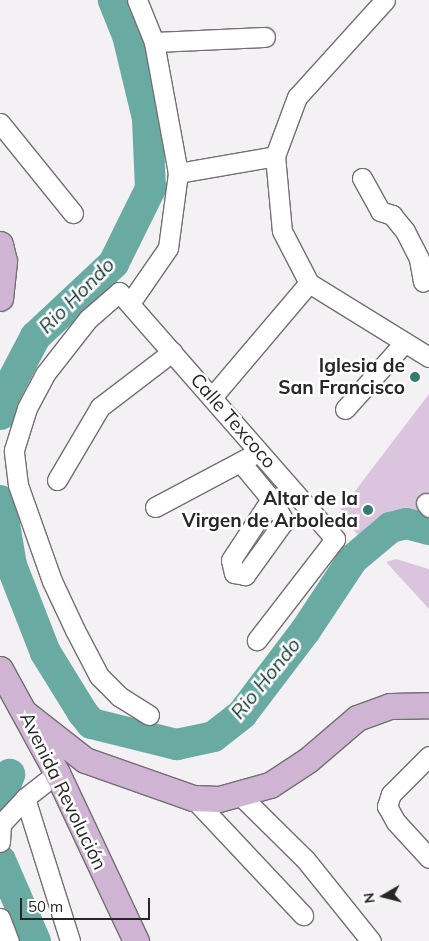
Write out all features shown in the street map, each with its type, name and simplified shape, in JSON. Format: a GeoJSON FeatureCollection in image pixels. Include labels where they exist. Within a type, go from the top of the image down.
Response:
{"type":"FeatureCollection","features":[{"type":"Feature","properties":{"kind":"main road"},"geometry":{"type":"LineString","coordinates":[[0,298],[1,257]]}},
{"type":"Feature","properties":{"kind":"main road","name":"Avenida Revolución"},"geometry":{"type":"LineString","coordinates":[[0,670],[56,773],[136,941]]}},
{"type":"Feature","properties":{"kind":"main road"},"geometry":{"type":"LineString","coordinates":[[25,713],[86,760],[193,798],[240,795],[270,784],[308,760],[357,718],[390,706],[429,705]]}},
{"type":"Feature","properties":{"kind":"main road"},"geometry":{"type":"LineString","coordinates":[[56,773],[86,760]]}},
{"type":"Feature","properties":{"kind":"street"},"geometry":{"type":"LineString","coordinates":[[385,0],[297,97],[275,156],[282,231],[309,283],[429,357]]}},
{"type":"Feature","properties":{"kind":"street"},"geometry":{"type":"LineString","coordinates":[[141,3],[154,42],[178,173],[168,248],[125,297],[88,319],[46,374],[27,408],[14,450],[18,484],[52,581],[74,630],[99,676],[119,696],[150,714]]}},
{"type":"Feature","properties":{"kind":"street"},"geometry":{"type":"LineString","coordinates":[[154,42],[265,37]]}},
{"type":"Feature","properties":{"kind":"street"},"geometry":{"type":"LineString","coordinates":[[0,123],[73,213]]}},
{"type":"Feature","properties":{"kind":"street"},"geometry":{"type":"LineString","coordinates":[[178,173],[275,156]]}},
{"type":"Feature","properties":{"kind":"street"},"geometry":{"type":"LineString","coordinates":[[362,178],[380,211],[392,214],[405,231],[419,259],[423,282]]}},
{"type":"Feature","properties":{"kind":"street"},"geometry":{"type":"LineString","coordinates":[[212,396],[309,283]]}},
{"type":"Feature","properties":{"kind":"street","name":"Calle Texcoco"},"geometry":{"type":"LineString","coordinates":[[125,297],[335,539],[257,640]]}},
{"type":"Feature","properties":{"kind":"street"},"geometry":{"type":"LineString","coordinates":[[345,409],[404,343]]}},
{"type":"Feature","properties":{"kind":"street"},"geometry":{"type":"LineString","coordinates":[[57,480],[100,407],[172,352]]}},
{"type":"Feature","properties":{"kind":"street"},"geometry":{"type":"LineString","coordinates":[[155,507],[242,464],[258,451]]}},
{"type":"Feature","properties":{"kind":"street"},"geometry":{"type":"LineString","coordinates":[[242,464],[271,499],[284,521],[245,575],[234,573],[231,560],[271,499]]}},
{"type":"Feature","properties":{"kind":"street"},"geometry":{"type":"LineString","coordinates":[[429,756],[391,794],[387,806],[396,822],[429,858]]}},
{"type":"Feature","properties":{"kind":"street"},"geometry":{"type":"LineString","coordinates":[[0,842],[1,824],[25,798],[56,773]]}},
{"type":"Feature","properties":{"kind":"street"},"geometry":{"type":"LineString","coordinates":[[240,795],[305,858],[371,941]]}},
{"type":"Feature","properties":{"kind":"street"},"geometry":{"type":"LineString","coordinates":[[25,798],[70,941]]}},
{"type":"Feature","properties":{"kind":"street"},"geometry":{"type":"LineString","coordinates":[[193,798],[303,915]]}},
{"type":"Feature","properties":{"kind":"street"},"geometry":{"type":"LineString","coordinates":[[0,918],[8,941]]}},
{"type":"Feature","properties":{"kind":"shaded area"},"geometry":{"type":"Polygon","coordinates":[[[429,394],[429,515],[414,514],[383,520],[362,540],[339,512],[429,394]]]}},
{"type":"Feature","properties":{"kind":"shaded area"},"geometry":{"type":"Polygon","coordinates":[[[396,559],[429,569],[429,609],[386,562],[396,559]]]}},
{"type":"Feature","properties":{"kind":"waterway","name":"Rio Hondo"},"geometry":{"type":"LineString","coordinates":[[0,414],[4,395],[35,336],[113,263],[150,188],[147,118],[127,35],[113,0]]}},
{"type":"Feature","properties":{"kind":"waterway","name":"Rio Hondo"},"geometry":{"type":"LineString","coordinates":[[0,500],[11,565],[45,652],[82,712],[91,723],[176,744],[213,736],[242,713],[305,630],[352,559],[390,527],[406,523],[429,529]]}},
{"type":"Feature","properties":{"kind":"waterway"},"geometry":{"type":"LineString","coordinates":[[0,798],[9,774]]}},
{"type":"Feature","properties":{"kind":"waterway"},"geometry":{"type":"LineString","coordinates":[[0,860],[35,941]]}},
{"type":"Feature","properties":{"kind":"place","name":"Iglesia de San Francisco"},"geometry":{"type":"Point","coordinates":[415,377]}},
{"type":"Feature","properties":{"kind":"place","name":"Altar de la Virgen de Arboleda"},"geometry":{"type":"Point","coordinates":[368,510]}}]}
